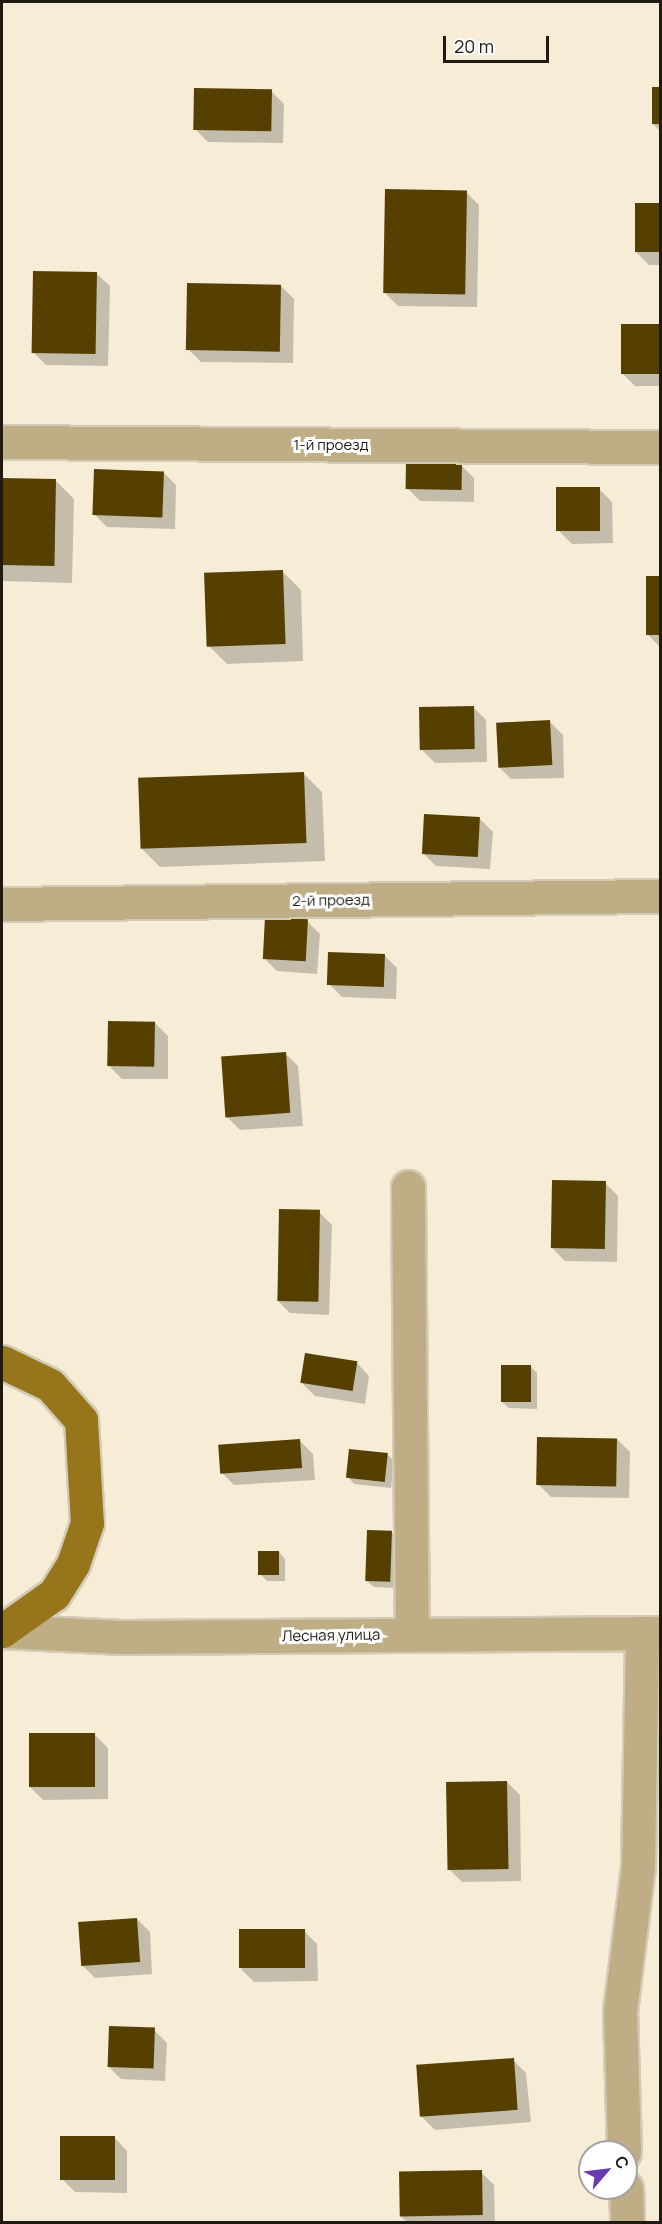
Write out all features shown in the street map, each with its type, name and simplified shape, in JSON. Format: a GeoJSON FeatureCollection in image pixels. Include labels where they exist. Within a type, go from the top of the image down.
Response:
{"type":"FeatureCollection","features":[{"type":"Feature","properties":{"kind":"main road"},"geometry":{"type":"LineString","coordinates":[[2,1362],[50,1385],[81,1420],[87,1523],[73,1564],[54,1594],[2,1631]]}},
{"type":"Feature","properties":{"kind":"street","name":"1-й проезд"},"geometry":{"type":"LineString","coordinates":[[2,442],[660,447]]}},
{"type":"Feature","properties":{"kind":"street","name":"2-й проезд"},"geometry":{"type":"LineString","coordinates":[[2,904],[660,896]]}},
{"type":"Feature","properties":{"kind":"street"},"geometry":{"type":"LineString","coordinates":[[408,1187],[412,1634]]}},
{"type":"Feature","properties":{"kind":"street","name":"Лесная улица"},"geometry":{"type":"LineString","coordinates":[[2,1631],[122,1637],[651,1633]]}},
{"type":"Feature","properties":{"kind":"street"},"geometry":{"type":"LineString","coordinates":[[624,2140],[620,2010],[638,1866],[651,1633]]}},
{"type":"Feature","properties":{"kind":"street"},"geometry":{"type":"LineString","coordinates":[[626,2200],[627,2223]]}},
{"type":"Feature","properties":{"kind":"building"},"geometry":{"type":"Polygon","coordinates":[[[652,87],[660,87],[660,124],[652,124],[652,87]]]}},
{"type":"Feature","properties":{"kind":"building"},"geometry":{"type":"Polygon","coordinates":[[[194,88],[272,89],[271,131],[193,130],[194,88]]]}},
{"type":"Feature","properties":{"kind":"building"},"geometry":{"type":"Polygon","coordinates":[[[385,189],[467,190],[465,294],[383,293],[385,189]]]}},
{"type":"Feature","properties":{"kind":"building"},"geometry":{"type":"Polygon","coordinates":[[[635,203],[660,203],[660,252],[635,252],[635,203]]]}},
{"type":"Feature","properties":{"kind":"building"},"geometry":{"type":"Polygon","coordinates":[[[33,271],[97,272],[96,354],[32,353],[33,271]]]}},
{"type":"Feature","properties":{"kind":"building"},"geometry":{"type":"Polygon","coordinates":[[[187,283],[281,285],[280,352],[186,350],[187,283]]]}},
{"type":"Feature","properties":{"kind":"building"},"geometry":{"type":"Polygon","coordinates":[[[621,324],[660,324],[660,374],[621,374],[621,324]]]}},
{"type":"Feature","properties":{"kind":"building"},"geometry":{"type":"Polygon","coordinates":[[[406,463],[462,464],[462,490],[406,489],[406,463]]]}},
{"type":"Feature","properties":{"kind":"building"},"geometry":{"type":"Polygon","coordinates":[[[94,469],[164,471],[162,517],[92,515],[94,469]]]}},
{"type":"Feature","properties":{"kind":"building"},"geometry":{"type":"Polygon","coordinates":[[[2,478],[56,479],[54,566],[2,565],[2,478]]]}},
{"type":"Feature","properties":{"kind":"building"},"geometry":{"type":"Polygon","coordinates":[[[556,487],[600,487],[600,531],[556,531],[556,487]]]}},
{"type":"Feature","properties":{"kind":"building"},"geometry":{"type":"Polygon","coordinates":[[[283,570],[286,644],[207,647],[204,573],[283,570]]]}},
{"type":"Feature","properties":{"kind":"building"},"geometry":{"type":"Polygon","coordinates":[[[646,576],[660,576],[660,635],[646,635],[646,576]]]}},
{"type":"Feature","properties":{"kind":"building"},"geometry":{"type":"Polygon","coordinates":[[[474,706],[475,749],[420,750],[419,707],[474,706]]]}},
{"type":"Feature","properties":{"kind":"building"},"geometry":{"type":"Polygon","coordinates":[[[550,720],[552,765],[498,768],[496,723],[550,720]]]}},
{"type":"Feature","properties":{"kind":"building"},"geometry":{"type":"Polygon","coordinates":[[[304,772],[306,843],[141,849],[138,778],[304,772]]]}},
{"type":"Feature","properties":{"kind":"building"},"geometry":{"type":"Polygon","coordinates":[[[424,814],[480,817],[478,857],[422,854],[424,814]]]}},
{"type":"Feature","properties":{"kind":"building"},"geometry":{"type":"Polygon","coordinates":[[[265,917],[308,919],[306,961],[263,959],[265,917]]]}},
{"type":"Feature","properties":{"kind":"building"},"geometry":{"type":"Polygon","coordinates":[[[328,952],[385,954],[384,987],[327,985],[328,952]]]}},
{"type":"Feature","properties":{"kind":"building"},"geometry":{"type":"Polygon","coordinates":[[[108,1021],[155,1022],[154,1067],[107,1066],[108,1021]]]}},
{"type":"Feature","properties":{"kind":"building"},"geometry":{"type":"Polygon","coordinates":[[[286,1052],[290,1113],[225,1117],[221,1057],[286,1052]]]}},
{"type":"Feature","properties":{"kind":"building"},"geometry":{"type":"Polygon","coordinates":[[[552,1180],[606,1181],[605,1249],[551,1248],[552,1180]]]}},
{"type":"Feature","properties":{"kind":"building"},"geometry":{"type":"Polygon","coordinates":[[[279,1209],[320,1210],[318,1302],[277,1301],[279,1209]]]}},
{"type":"Feature","properties":{"kind":"building"},"geometry":{"type":"Polygon","coordinates":[[[305,1353],[357,1361],[353,1391],[300,1383],[305,1353]]]}},
{"type":"Feature","properties":{"kind":"building"},"geometry":{"type":"Polygon","coordinates":[[[501,1365],[531,1365],[531,1402],[501,1402],[501,1365]]]}},
{"type":"Feature","properties":{"kind":"building"},"geometry":{"type":"Polygon","coordinates":[[[537,1437],[617,1438],[616,1486],[536,1485],[537,1437]]]}},
{"type":"Feature","properties":{"kind":"building"},"geometry":{"type":"Polygon","coordinates":[[[300,1439],[302,1468],[220,1474],[218,1445],[300,1439]]]}},
{"type":"Feature","properties":{"kind":"building"},"geometry":{"type":"Polygon","coordinates":[[[349,1449],[388,1453],[385,1482],[346,1478],[349,1449]]]}},
{"type":"Feature","properties":{"kind":"building"},"geometry":{"type":"Polygon","coordinates":[[[367,1530],[392,1531],[390,1582],[365,1581],[367,1530]]]}},
{"type":"Feature","properties":{"kind":"building"},"geometry":{"type":"Polygon","coordinates":[[[258,1551],[279,1551],[279,1575],[258,1575],[258,1551]]]}},
{"type":"Feature","properties":{"kind":"building"},"geometry":{"type":"Polygon","coordinates":[[[29,1733],[95,1733],[95,1787],[29,1787],[29,1733]]]}},
{"type":"Feature","properties":{"kind":"building"},"geometry":{"type":"Polygon","coordinates":[[[507,1781],[509,1869],[448,1870],[446,1782],[507,1781]]]}},
{"type":"Feature","properties":{"kind":"building"},"geometry":{"type":"Polygon","coordinates":[[[137,1918],[140,1962],[81,1966],[78,1922],[137,1918]]]}},
{"type":"Feature","properties":{"kind":"building"},"geometry":{"type":"Polygon","coordinates":[[[239,1929],[305,1929],[305,1968],[239,1968],[239,1929]]]}},
{"type":"Feature","properties":{"kind":"building"},"geometry":{"type":"Polygon","coordinates":[[[109,2026],[155,2028],[154,2069],[108,2067],[109,2026]]]}},
{"type":"Feature","properties":{"kind":"building"},"geometry":{"type":"Polygon","coordinates":[[[514,2058],[518,2110],[420,2117],[416,2065],[514,2058]]]}},
{"type":"Feature","properties":{"kind":"building"},"geometry":{"type":"Polygon","coordinates":[[[60,2136],[115,2136],[115,2180],[60,2180],[60,2136]]]}},
{"type":"Feature","properties":{"kind":"building"},"geometry":{"type":"Polygon","coordinates":[[[482,2170],[483,2215],[400,2216],[399,2171],[482,2170]]]}}]}
